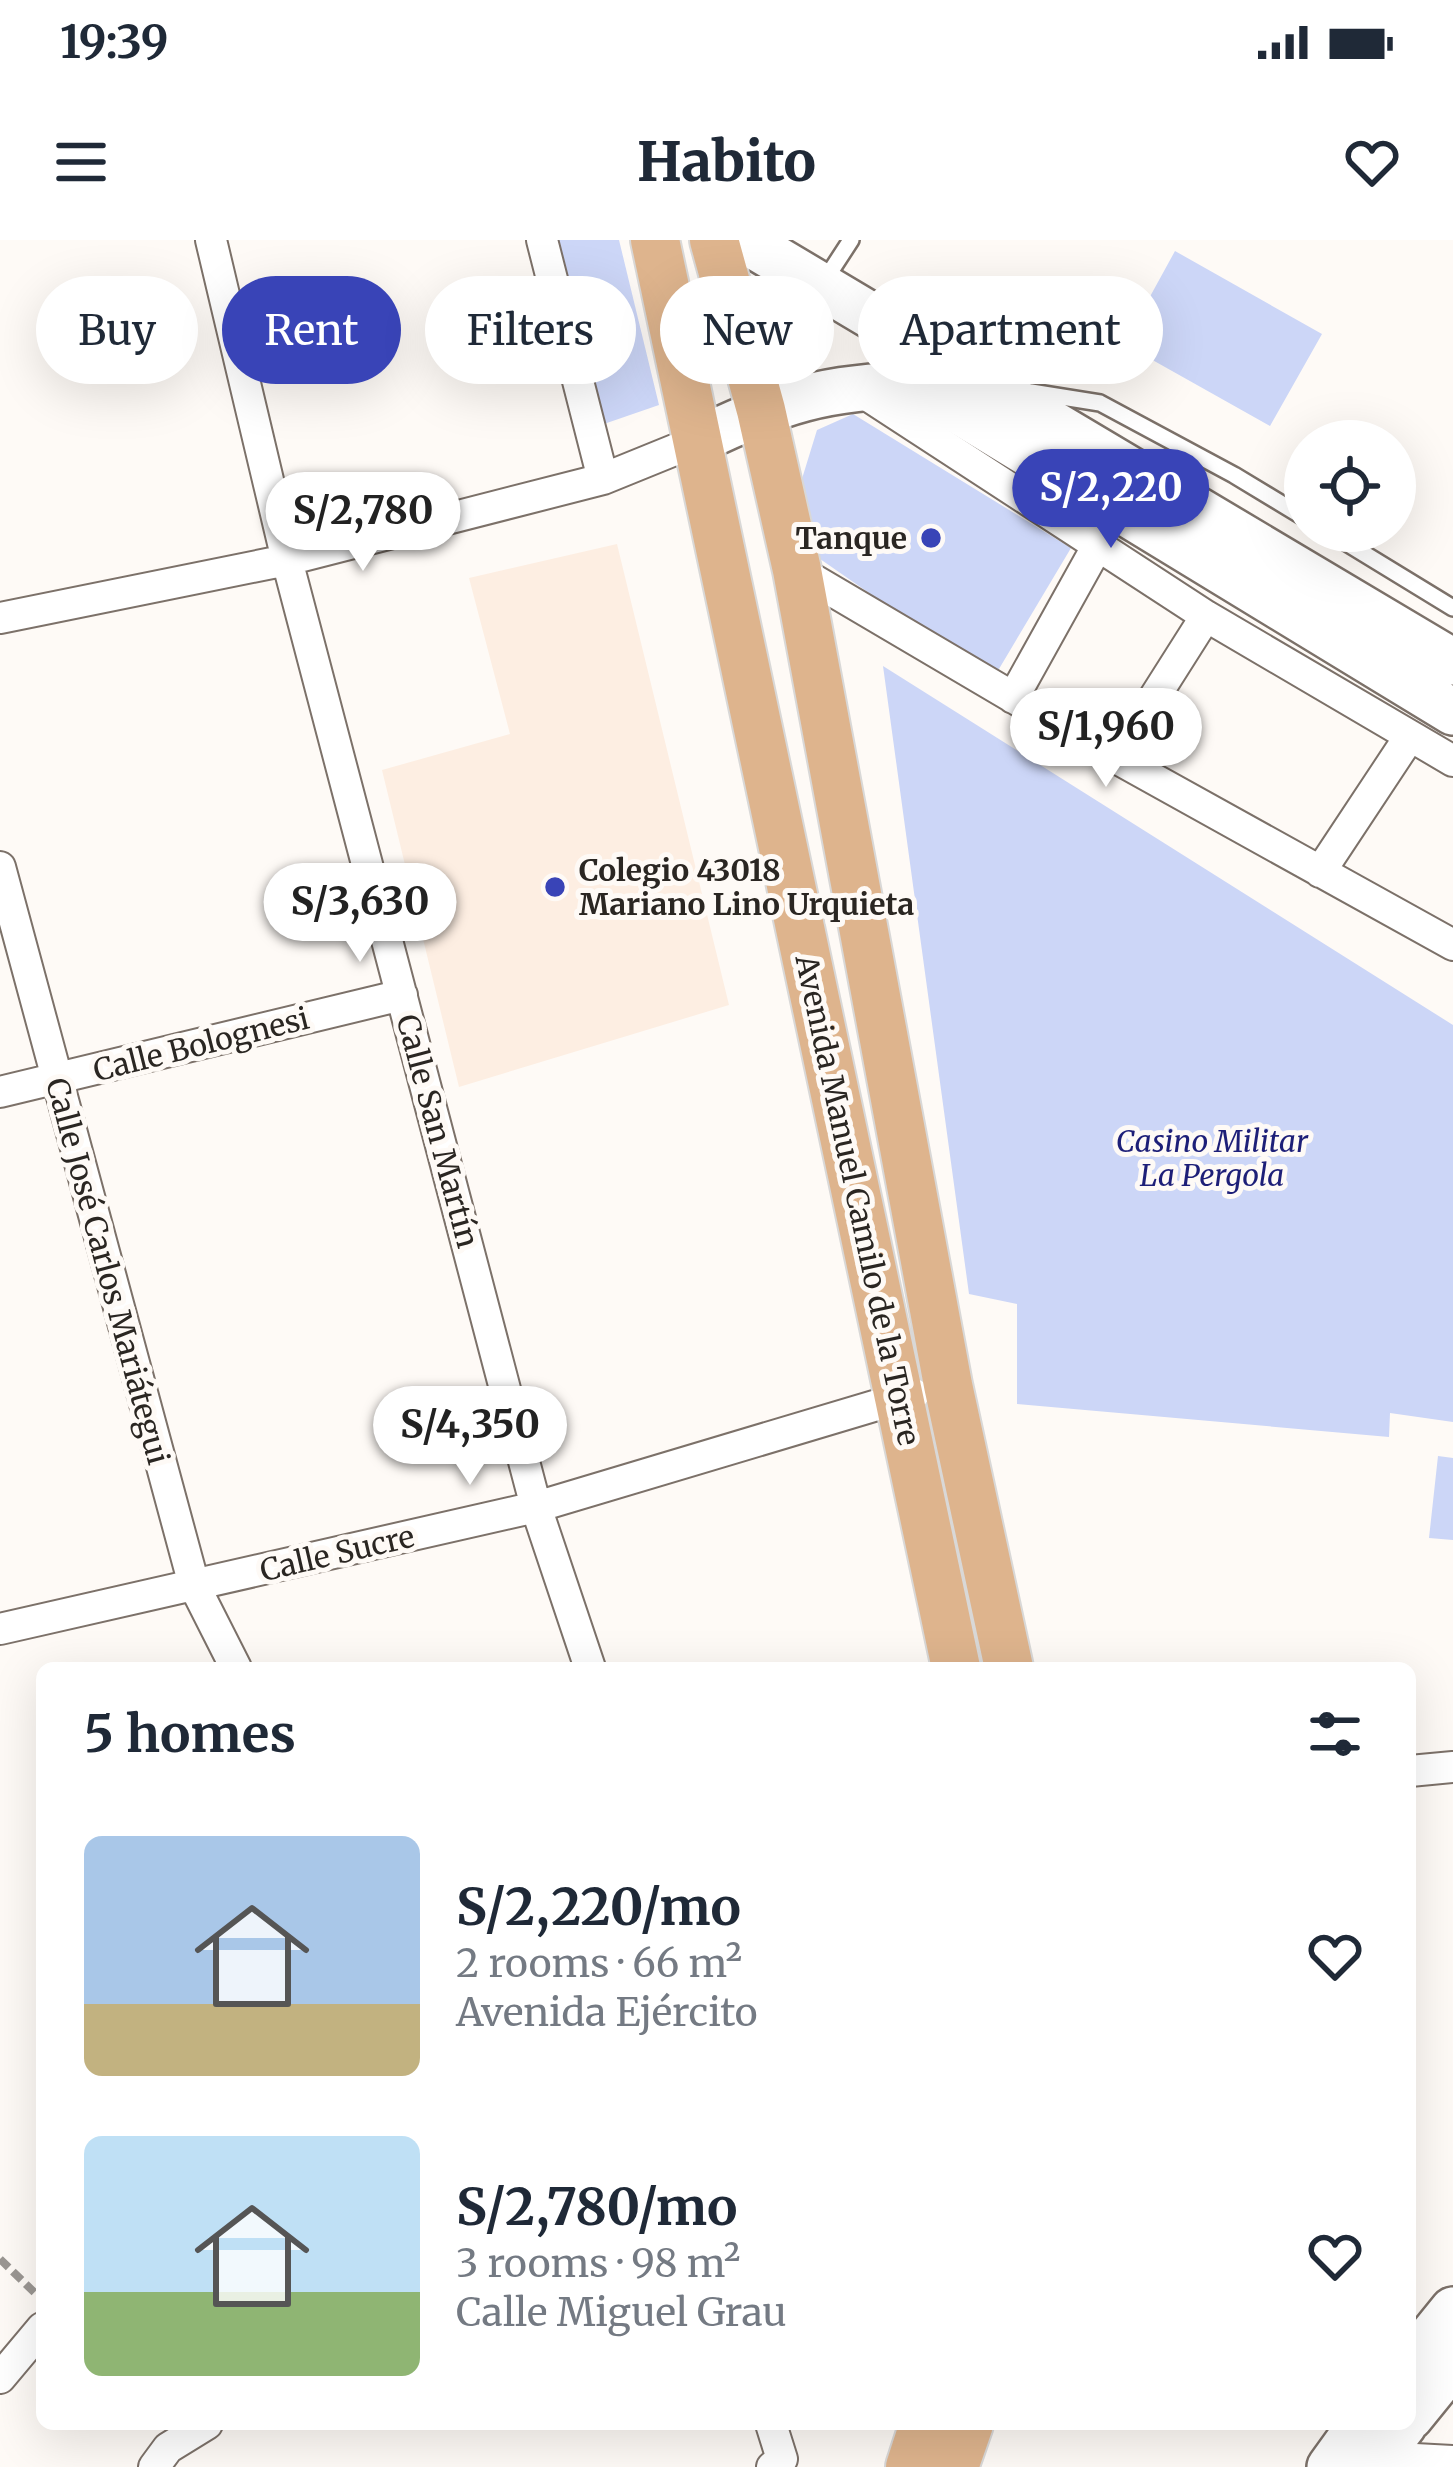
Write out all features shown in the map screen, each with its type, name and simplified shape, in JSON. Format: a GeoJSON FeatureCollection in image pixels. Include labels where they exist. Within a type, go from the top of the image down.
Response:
{"type":"FeatureCollection","features":[{"type":"Feature","properties":{"kind":"main road","name":"Avenida Manuel Camilo de la Torre"},"geometry":{"type":"LineString","coordinates":[[655,240],[955,1662]]}},
{"type":"Feature","properties":{"kind":"main road","name":"Avenida Manuel Camilo de la Torre"},"geometry":{"type":"LineString","coordinates":[[742,241],[761,410],[797,570],[948,1385],[1008,1662]]}},
{"type":"Feature","properties":{"kind":"main road"},"geometry":{"type":"LineString","coordinates":[[742,241],[805,276]]}},
{"type":"Feature","properties":{"kind":"main road"},"geometry":{"type":"LineString","coordinates":[[834,293],[1453,662]]}},
{"type":"Feature","properties":{"kind":"main road"},"geometry":{"type":"LineString","coordinates":[[699,440],[761,410],[853,386],[916,385],[1453,712]]}},
{"type":"Feature","properties":{"kind":"main road"},"geometry":{"type":"LineString","coordinates":[[1416,2356],[1453,2310]]}},
{"type":"Feature","properties":{"kind":"main road"},"geometry":{"type":"LineString","coordinates":[[1416,2410],[1453,2364]]}},
{"type":"Feature","properties":{"kind":"main road"},"geometry":{"type":"LineString","coordinates":[[910,2467],[922,2430]]}},
{"type":"Feature","properties":{"kind":"main road"},"geometry":{"type":"LineString","coordinates":[[954,2467],[967,2430]]}},
{"type":"Feature","properties":{"kind":"street","name":"Calle San Martín"},"geometry":{"type":"LineString","coordinates":[[212,240],[287,560],[536,1507],[588,1662]]}},
{"type":"Feature","properties":{"kind":"street"},"geometry":{"type":"LineString","coordinates":[[542,240],[603,479]]}},
{"type":"Feature","properties":{"kind":"street"},"geometry":{"type":"LineString","coordinates":[[853,386],[1206,616],[1453,760]]}},
{"type":"Feature","properties":{"kind":"street"},"geometry":{"type":"LineString","coordinates":[[0,618],[287,560],[603,479],[699,440]]}},
{"type":"Feature","properties":{"kind":"street"},"geometry":{"type":"LineString","coordinates":[[1013,698],[1098,545]]}},
{"type":"Feature","properties":{"kind":"street"},"geometry":{"type":"LineString","coordinates":[[797,570],[1116,758],[1453,945]]}},
{"type":"Feature","properties":{"kind":"street"},"geometry":{"type":"LineString","coordinates":[[1116,758],[1206,616]]}},
{"type":"Feature","properties":{"kind":"street"},"geometry":{"type":"LineString","coordinates":[[1320,872],[1410,736]]}},
{"type":"Feature","properties":{"kind":"street","name":"Calle José Carlos Mariátegui"},"geometry":{"type":"LineString","coordinates":[[0,867],[194,1585],[233,1662]]}},
{"type":"Feature","properties":{"kind":"street","name":"Calle Bolognesi"},"geometry":{"type":"LineString","coordinates":[[0,1092],[402,995]]}},
{"type":"Feature","properties":{"kind":"street","name":"Calle Sucre"},"geometry":{"type":"LineString","coordinates":[[0,1629],[536,1507],[948,1385]]}},
{"type":"Feature","properties":{"kind":"street"},"geometry":{"type":"LineString","coordinates":[[1416,1771],[1453,1767]]}},
{"type":"Feature","properties":{"kind":"street"},"geometry":{"type":"LineString","coordinates":[[0,2378],[36,2335]]}},
{"type":"Feature","properties":{"kind":"street"},"geometry":{"type":"LineString","coordinates":[[157,2446],[193,2430]]}},
{"type":"Feature","properties":{"kind":"street"},"geometry":{"type":"LineString","coordinates":[[775,2430],[779,2464]]}},
{"type":"Feature","properties":{"kind":"street"},"geometry":{"type":"LineString","coordinates":[[1365,2447],[1453,2461]]}},
{"type":"Feature","properties":{"kind":"lane"},"geometry":{"type":"LineString","coordinates":[[827,276],[851,240]]}},
{"type":"Feature","properties":{"kind":"lane"},"geometry":{"type":"LineString","coordinates":[[992,386],[1100,403],[1284,505]]}},
{"type":"Feature","properties":{"kind":"lane"},"geometry":{"type":"LineString","coordinates":[[1361,552],[1453,608]]}},
{"type":"Feature","properties":{"kind":"path"},"geometry":{"type":"LineString","coordinates":[[0,2260],[36,2294]]}},
{"type":"Feature","properties":{"kind":"shaded area","name":"Colegio 43018 Mariano Lino Urquieta"},"geometry":{"type":"Polygon","coordinates":[[[617,544],[729,1005],[459,1087],[382,770],[510,734],[469,578],[617,544]]]}},
{"type":"Feature","properties":{"kind":"green space"},"geometry":{"type":"Polygon","coordinates":[[[555,240],[619,240],[628,276],[564,276],[555,240]]]}},
{"type":"Feature","properties":{"kind":"green space"},"geometry":{"type":"Polygon","coordinates":[[[1175,251],[1322,334],[1270,426],[1163,366],[1161,276],[1175,251]]]}},
{"type":"Feature","properties":{"kind":"green space"},"geometry":{"type":"Polygon","coordinates":[[[636,310],[659,405],[601,425],[591,384],[636,384],[636,310]]]}},
{"type":"Feature","properties":{"kind":"green space"},"geometry":{"type":"Polygon","coordinates":[[[853,414],[1071,548],[993,679],[810,552],[801,482],[817,430],[853,414]]]}},
{"type":"Feature","properties":{"kind":"green space","name":"Casino Militar La Pergola"},"geometry":{"type":"Polygon","coordinates":[[[883,666],[1453,1025],[1453,1422],[1390,1413],[1389,1437],[1017,1404],[1017,1304],[969,1294],[883,666]]]}},
{"type":"Feature","properties":{"kind":"green space"},"geometry":{"type":"Polygon","coordinates":[[[1438,1456],[1453,1458],[1453,1540],[1429,1538],[1438,1456]]]}},
{"type":"Feature","properties":{"kind":"place","name":"Tanque"},"geometry":{"type":"Point","coordinates":[931,538]}},
{"type":"Feature","properties":{"kind":"place","name":"Colegio 43018 Mariano Lino Urquieta"},"geometry":{"type":"Point","coordinates":[555,887]}}]}
